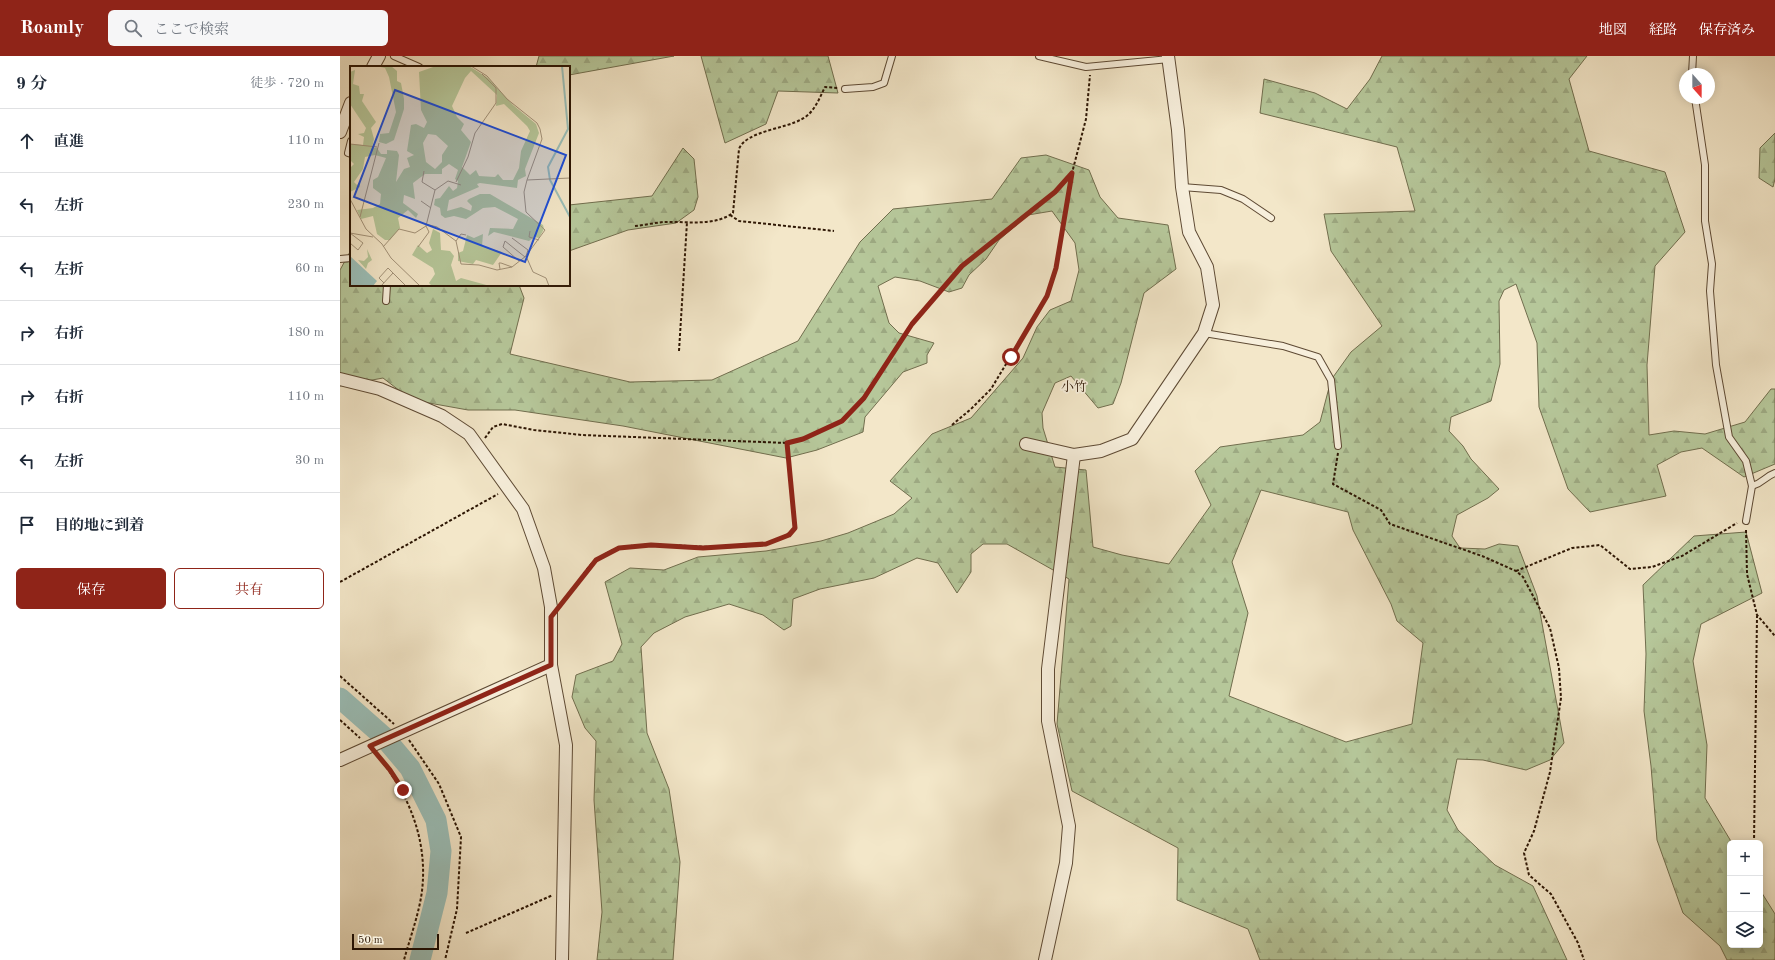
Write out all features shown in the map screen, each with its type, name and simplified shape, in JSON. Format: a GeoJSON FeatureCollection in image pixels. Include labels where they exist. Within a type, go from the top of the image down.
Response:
{"type":"FeatureCollection","features":[{"type":"Feature","properties":{"kind":"street"},"geometry":{"type":"LineString","coordinates":[[374,66],[379,56]]}},
{"type":"Feature","properties":{"kind":"street"},"geometry":{"type":"LineString","coordinates":[[1026,444],[1074,455],[1101,451],[1132,439],[1204,333],[1213,305],[1207,267],[1189,232],[1182,187],[1178,130],[1168,58]]}},
{"type":"Feature","properties":{"kind":"street"},"geometry":{"type":"LineString","coordinates":[[340,132],[348,106]]}},
{"type":"Feature","properties":{"kind":"street"},"geometry":{"type":"LineString","coordinates":[[340,379],[380,389],[442,416],[469,434],[523,509],[544,568],[551,617],[551,665],[566,744],[562,960]]}},
{"type":"Feature","properties":{"kind":"street"},"geometry":{"type":"LineString","coordinates":[[1045,960],[1066,863],[1068,834],[1068,826],[1048,720],[1048,669],[1074,455]]}},
{"type":"Feature","properties":{"kind":"street"},"geometry":{"type":"LineString","coordinates":[[340,760],[551,665]]}},
{"type":"Feature","properties":{"kind":"lane"},"geometry":{"type":"LineString","coordinates":[[394,56],[417,66]]}},
{"type":"Feature","properties":{"kind":"lane"},"geometry":{"type":"LineString","coordinates":[[845,89],[873,87],[884,83],[892,56]]}},
{"type":"Feature","properties":{"kind":"lane"},"geometry":{"type":"LineString","coordinates":[[1039,56],[1061,62],[1090,66],[1168,58]]}},
{"type":"Feature","properties":{"kind":"lane"},"geometry":{"type":"LineString","coordinates":[[1692,68],[1693,56]]}},
{"type":"Feature","properties":{"kind":"lane"},"geometry":{"type":"LineString","coordinates":[[1696,104],[1704,165],[1705,221],[1712,264],[1710,291],[1716,365],[1729,437],[1746,461],[1752,486],[1746,521]]}},
{"type":"Feature","properties":{"kind":"lane"},"geometry":{"type":"LineString","coordinates":[[350,145],[348,153],[350,154]]}},
{"type":"Feature","properties":{"kind":"lane"},"geometry":{"type":"LineString","coordinates":[[1182,187],[1221,190],[1244,199],[1271,218]]}},
{"type":"Feature","properties":{"kind":"lane"},"geometry":{"type":"LineString","coordinates":[[340,259],[350,258]]}},
{"type":"Feature","properties":{"kind":"lane"},"geometry":{"type":"LineString","coordinates":[[386,301],[387,286]]}},
{"type":"Feature","properties":{"kind":"lane"},"geometry":{"type":"LineString","coordinates":[[1204,333],[1283,346],[1318,357],[1331,380],[1338,446]]}},
{"type":"Feature","properties":{"kind":"lane"},"geometry":{"type":"LineString","coordinates":[[1752,486],[1762,483],[1767,476],[1775,473]]}},
{"type":"Feature","properties":{"kind":"path"},"geometry":{"type":"LineString","coordinates":[[952,425],[991,389],[1047,296],[1056,268],[1072,173],[1086,119],[1090,66]]}},
{"type":"Feature","properties":{"kind":"path"},"geometry":{"type":"LineString","coordinates":[[635,226],[662,222],[717,220],[730,215],[733,213],[739,149],[742,142],[751,137],[803,119],[815,108],[825,87],[845,89]]}},
{"type":"Feature","properties":{"kind":"path"},"geometry":{"type":"LineString","coordinates":[[478,446],[494,427],[502,424],[534,430],[582,435],[787,443],[803,439],[842,421],[864,398],[912,324],[962,266],[1055,192],[1072,173]]}},
{"type":"Feature","properties":{"kind":"path"},"geometry":{"type":"LineString","coordinates":[[730,215],[738,221],[834,231]]}},
{"type":"Feature","properties":{"kind":"path"},"geometry":{"type":"LineString","coordinates":[[679,351],[687,222]]}},
{"type":"Feature","properties":{"kind":"path"},"geometry":{"type":"LineString","coordinates":[[551,617],[596,560],[619,548],[651,545],[703,548],[740,546],[766,544],[789,535],[795,528],[787,443]]}},
{"type":"Feature","properties":{"kind":"path"},"geometry":{"type":"LineString","coordinates":[[1338,446],[1337,466],[1333,484],[1381,510],[1390,524],[1482,556],[1516,571],[1523,577],[1550,628],[1559,668],[1561,698],[1550,772],[1534,831],[1524,853],[1529,875],[1551,894],[1578,943],[1584,960]]}},
{"type":"Feature","properties":{"kind":"path"},"geometry":{"type":"LineString","coordinates":[[340,582],[508,489]]}},
{"type":"Feature","properties":{"kind":"path"},"geometry":{"type":"LineString","coordinates":[[1516,571],[1572,548],[1600,545],[1630,569],[1652,567],[1682,556],[1739,522],[1746,521],[1747,574],[1757,615],[1754,840]]}},
{"type":"Feature","properties":{"kind":"path"},"geometry":{"type":"LineString","coordinates":[[1757,615],[1775,636]]}},
{"type":"Feature","properties":{"kind":"path"},"geometry":{"type":"LineString","coordinates":[[340,676],[404,732],[439,784],[461,836],[456,909],[445,960]]}},
{"type":"Feature","properties":{"kind":"path"},"geometry":{"type":"LineString","coordinates":[[340,720],[370,746],[390,770],[403,790],[416,821],[422,855],[422,892],[404,960]]}},
{"type":"Feature","properties":{"kind":"path"},"geometry":{"type":"LineString","coordinates":[[466,933],[563,890]]}},
{"type":"Feature","properties":{"kind":"green space"},"geometry":{"type":"Polygon","coordinates":[[[539,56],[674,56],[570,75],[570,66],[536,66],[539,56]]]}},
{"type":"Feature","properties":{"kind":"green space"},"geometry":{"type":"Polygon","coordinates":[[[701,56],[828,56],[838,93],[778,91],[766,124],[725,143],[701,56]]]}},
{"type":"Feature","properties":{"kind":"green space"},"geometry":{"type":"Polygon","coordinates":[[[1382,56],[1587,56],[1569,79],[1589,151],[1665,172],[1685,232],[1655,266],[1647,365],[1649,435],[1674,431],[1705,434],[1745,422],[1771,389],[1775,389],[1775,464],[1744,477],[1702,448],[1681,452],[1657,465],[1666,496],[1590,512],[1568,489],[1539,407],[1537,343],[1516,284],[1504,290],[1499,301],[1500,364],[1491,401],[1451,417],[1449,431],[1463,446],[1471,459],[1499,489],[1488,498],[1457,515],[1452,536],[1460,548],[1485,549],[1499,544],[1518,546],[1537,596],[1564,743],[1550,760],[1526,770],[1483,760],[1457,759],[1447,810],[1458,830],[1495,865],[1533,886],[1567,960],[1260,960],[1248,929],[1177,900],[1178,848],[1072,791],[1057,724],[1069,579],[1007,544],[983,544],[971,554],[971,572],[957,593],[938,563],[917,558],[874,578],[820,589],[793,599],[791,626],[784,630],[763,615],[729,604],[685,617],[654,633],[641,647],[647,733],[669,789],[680,862],[673,960],[597,960],[602,912],[594,800],[596,741],[585,728],[572,697],[576,675],[613,661],[622,644],[605,582],[630,568],[664,570],[698,557],[766,551],[821,541],[848,533],[894,514],[912,498],[890,481],[932,434],[971,418],[1023,358],[1037,327],[1050,310],[1071,301],[1079,270],[1075,243],[1052,211],[1028,215],[999,240],[986,259],[969,275],[962,288],[949,292],[920,281],[895,277],[878,286],[889,323],[899,333],[934,343],[927,355],[927,363],[903,372],[865,417],[863,432],[817,450],[786,458],[623,426],[515,410],[468,410],[418,401],[400,391],[383,378],[340,386],[340,270],[350,252],[350,286],[519,286],[524,298],[510,354],[630,382],[712,380],[798,341],[860,242],[893,209],[992,199],[1021,158],[1046,155],[1089,170],[1100,197],[1118,218],[1168,225],[1176,269],[1144,293],[1121,383],[1113,404],[1098,408],[1071,376],[1055,383],[1042,413],[1043,428],[1055,467],[1086,470],[1093,547],[1122,555],[1169,564],[1211,505],[1195,471],[1220,447],[1303,435],[1320,422],[1331,380],[1351,352],[1382,326],[1331,251],[1324,214],[1415,211],[1397,147],[1260,113],[1264,79],[1315,93],[1347,109],[1370,79],[1382,56]],[[1261,490],[1232,562],[1248,613],[1229,696],[1346,742],[1412,724],[1423,643],[1397,621],[1391,604],[1353,530],[1348,512],[1261,490]]]}},
{"type":"Feature","properties":{"kind":"green space"},"geometry":{"type":"Polygon","coordinates":[[[1775,133],[1775,179],[1773,187],[1759,178],[1760,148],[1775,133]]]}},
{"type":"Feature","properties":{"kind":"green space"},"geometry":{"type":"Polygon","coordinates":[[[683,148],[694,159],[698,197],[694,210],[676,223],[628,230],[570,251],[570,205],[652,196],[683,148]]]}},
{"type":"Feature","properties":{"kind":"green space"},"geometry":{"type":"Polygon","coordinates":[[[1746,532],[1762,593],[1701,624],[1693,661],[1707,745],[1705,798],[1730,840],[1727,840],[1727,948],[1763,948],[1763,895],[1775,914],[1775,960],[1727,960],[1720,946],[1683,913],[1657,840],[1651,766],[1644,711],[1646,654],[1643,585],[1694,536],[1746,532]]]}},
{"type":"Feature","properties":{"kind":"waterway"},"geometry":{"type":"LineString","coordinates":[[340,698],[383,736],[410,768],[436,820],[441,851],[437,893],[420,960]]}},
{"type":"Feature","properties":{"kind":"district","name":"小竹"},"geometry":{"type":"Point","coordinates":[1074,386]}},
{"type":"Feature","properties":{"kind":"route"},"geometry":{"type":"LineString","coordinates":[[403,790],[390,770],[370,746],[551,665],[551,617],[596,560],[619,548],[651,545],[703,548],[740,546],[766,544],[789,535],[795,528],[787,443],[803,439],[842,421],[864,398],[890,361],[912,324],[962,266],[1055,192],[1072,173],[1056,268],[1047,296],[1011,357]]}}]}
